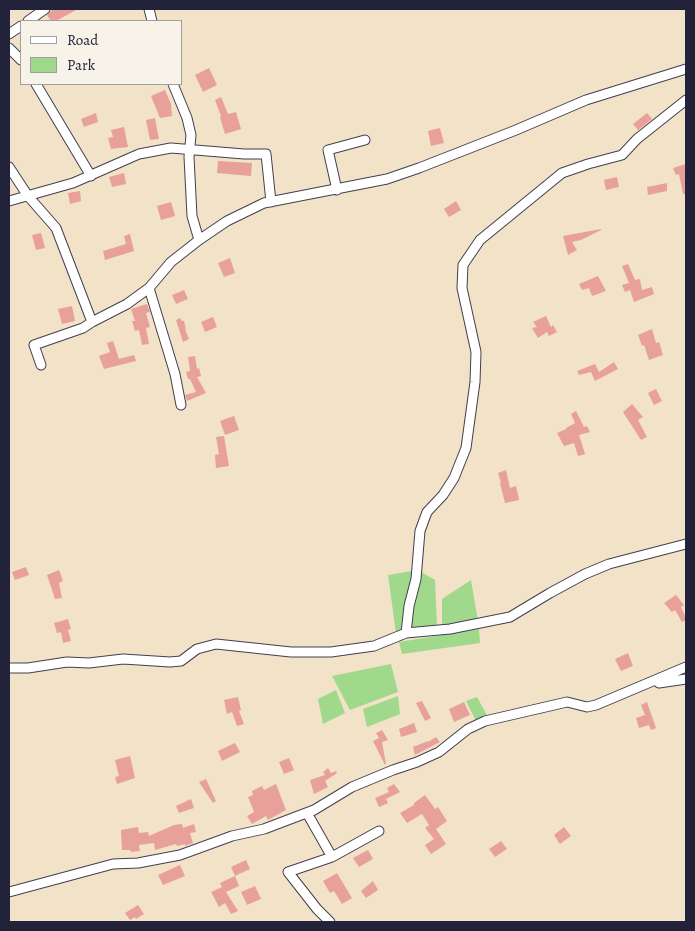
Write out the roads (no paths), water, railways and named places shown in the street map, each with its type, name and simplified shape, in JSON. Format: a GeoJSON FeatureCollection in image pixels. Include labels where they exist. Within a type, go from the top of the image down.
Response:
{"type":"FeatureCollection","features":[{"type":"Feature","properties":{"kind":"street"},"geometry":{"type":"LineString","coordinates":[[29,20],[44,9]]}},
{"type":"Feature","properties":{"kind":"street"},"geometry":{"type":"LineString","coordinates":[[9,34],[20,27]]}},
{"type":"Feature","properties":{"kind":"street"},"geometry":{"type":"LineString","coordinates":[[9,48],[20,59]]}},
{"type":"Feature","properties":{"kind":"street"},"geometry":{"type":"LineString","coordinates":[[41,365],[34,345],[83,328],[127,304],[149,288],[171,262],[199,240],[227,221],[264,203],[387,179],[516,130],[586,100],[686,69]]}},
{"type":"Feature","properties":{"kind":"street"},"geometry":{"type":"LineString","coordinates":[[37,85],[91,176]]}},
{"type":"Feature","properties":{"kind":"street"},"geometry":{"type":"LineString","coordinates":[[173,85],[187,118],[191,135],[192,216],[199,240]]}},
{"type":"Feature","properties":{"kind":"street"},"geometry":{"type":"LineString","coordinates":[[406,633],[408,606],[416,579],[420,530],[427,512],[443,495],[454,478],[466,448],[476,352],[462,288],[463,265],[480,240],[562,174],[588,164],[622,155],[637,139],[686,100]]}},
{"type":"Feature","properties":{"kind":"street"},"geometry":{"type":"LineString","coordinates":[[337,190],[328,150],[365,140]]}},
{"type":"Feature","properties":{"kind":"street"},"geometry":{"type":"LineString","coordinates":[[9,201],[73,183],[139,154],[171,148],[266,154],[271,202]]}},
{"type":"Feature","properties":{"kind":"street"},"geometry":{"type":"LineString","coordinates":[[9,167],[28,196],[56,228],[92,322]]}},
{"type":"Feature","properties":{"kind":"street"},"geometry":{"type":"LineString","coordinates":[[149,288],[175,374],[181,405]]}},
{"type":"Feature","properties":{"kind":"street"},"geometry":{"type":"LineString","coordinates":[[9,668],[123,659],[181,661],[197,649],[216,644],[291,652],[331,652],[374,646],[406,633],[450,629],[510,618],[585,574],[609,564],[686,544]]}},
{"type":"Feature","properties":{"kind":"street"},"geometry":{"type":"LineString","coordinates":[[9,892],[113,864],[138,863],[180,855],[232,836],[264,829],[307,813],[352,788],[439,752],[468,729],[485,721],[567,702],[587,707],[596,705],[686,667]]}},
{"type":"Feature","properties":{"kind":"street"},"geometry":{"type":"LineString","coordinates":[[648,684],[686,679]]}},
{"type":"Feature","properties":{"kind":"street"},"geometry":{"type":"LineString","coordinates":[[307,813],[332,857]]}},
{"type":"Feature","properties":{"kind":"street"},"geometry":{"type":"LineString","coordinates":[[330,922],[317,909],[288,872],[332,857],[379,831]]}}]}
